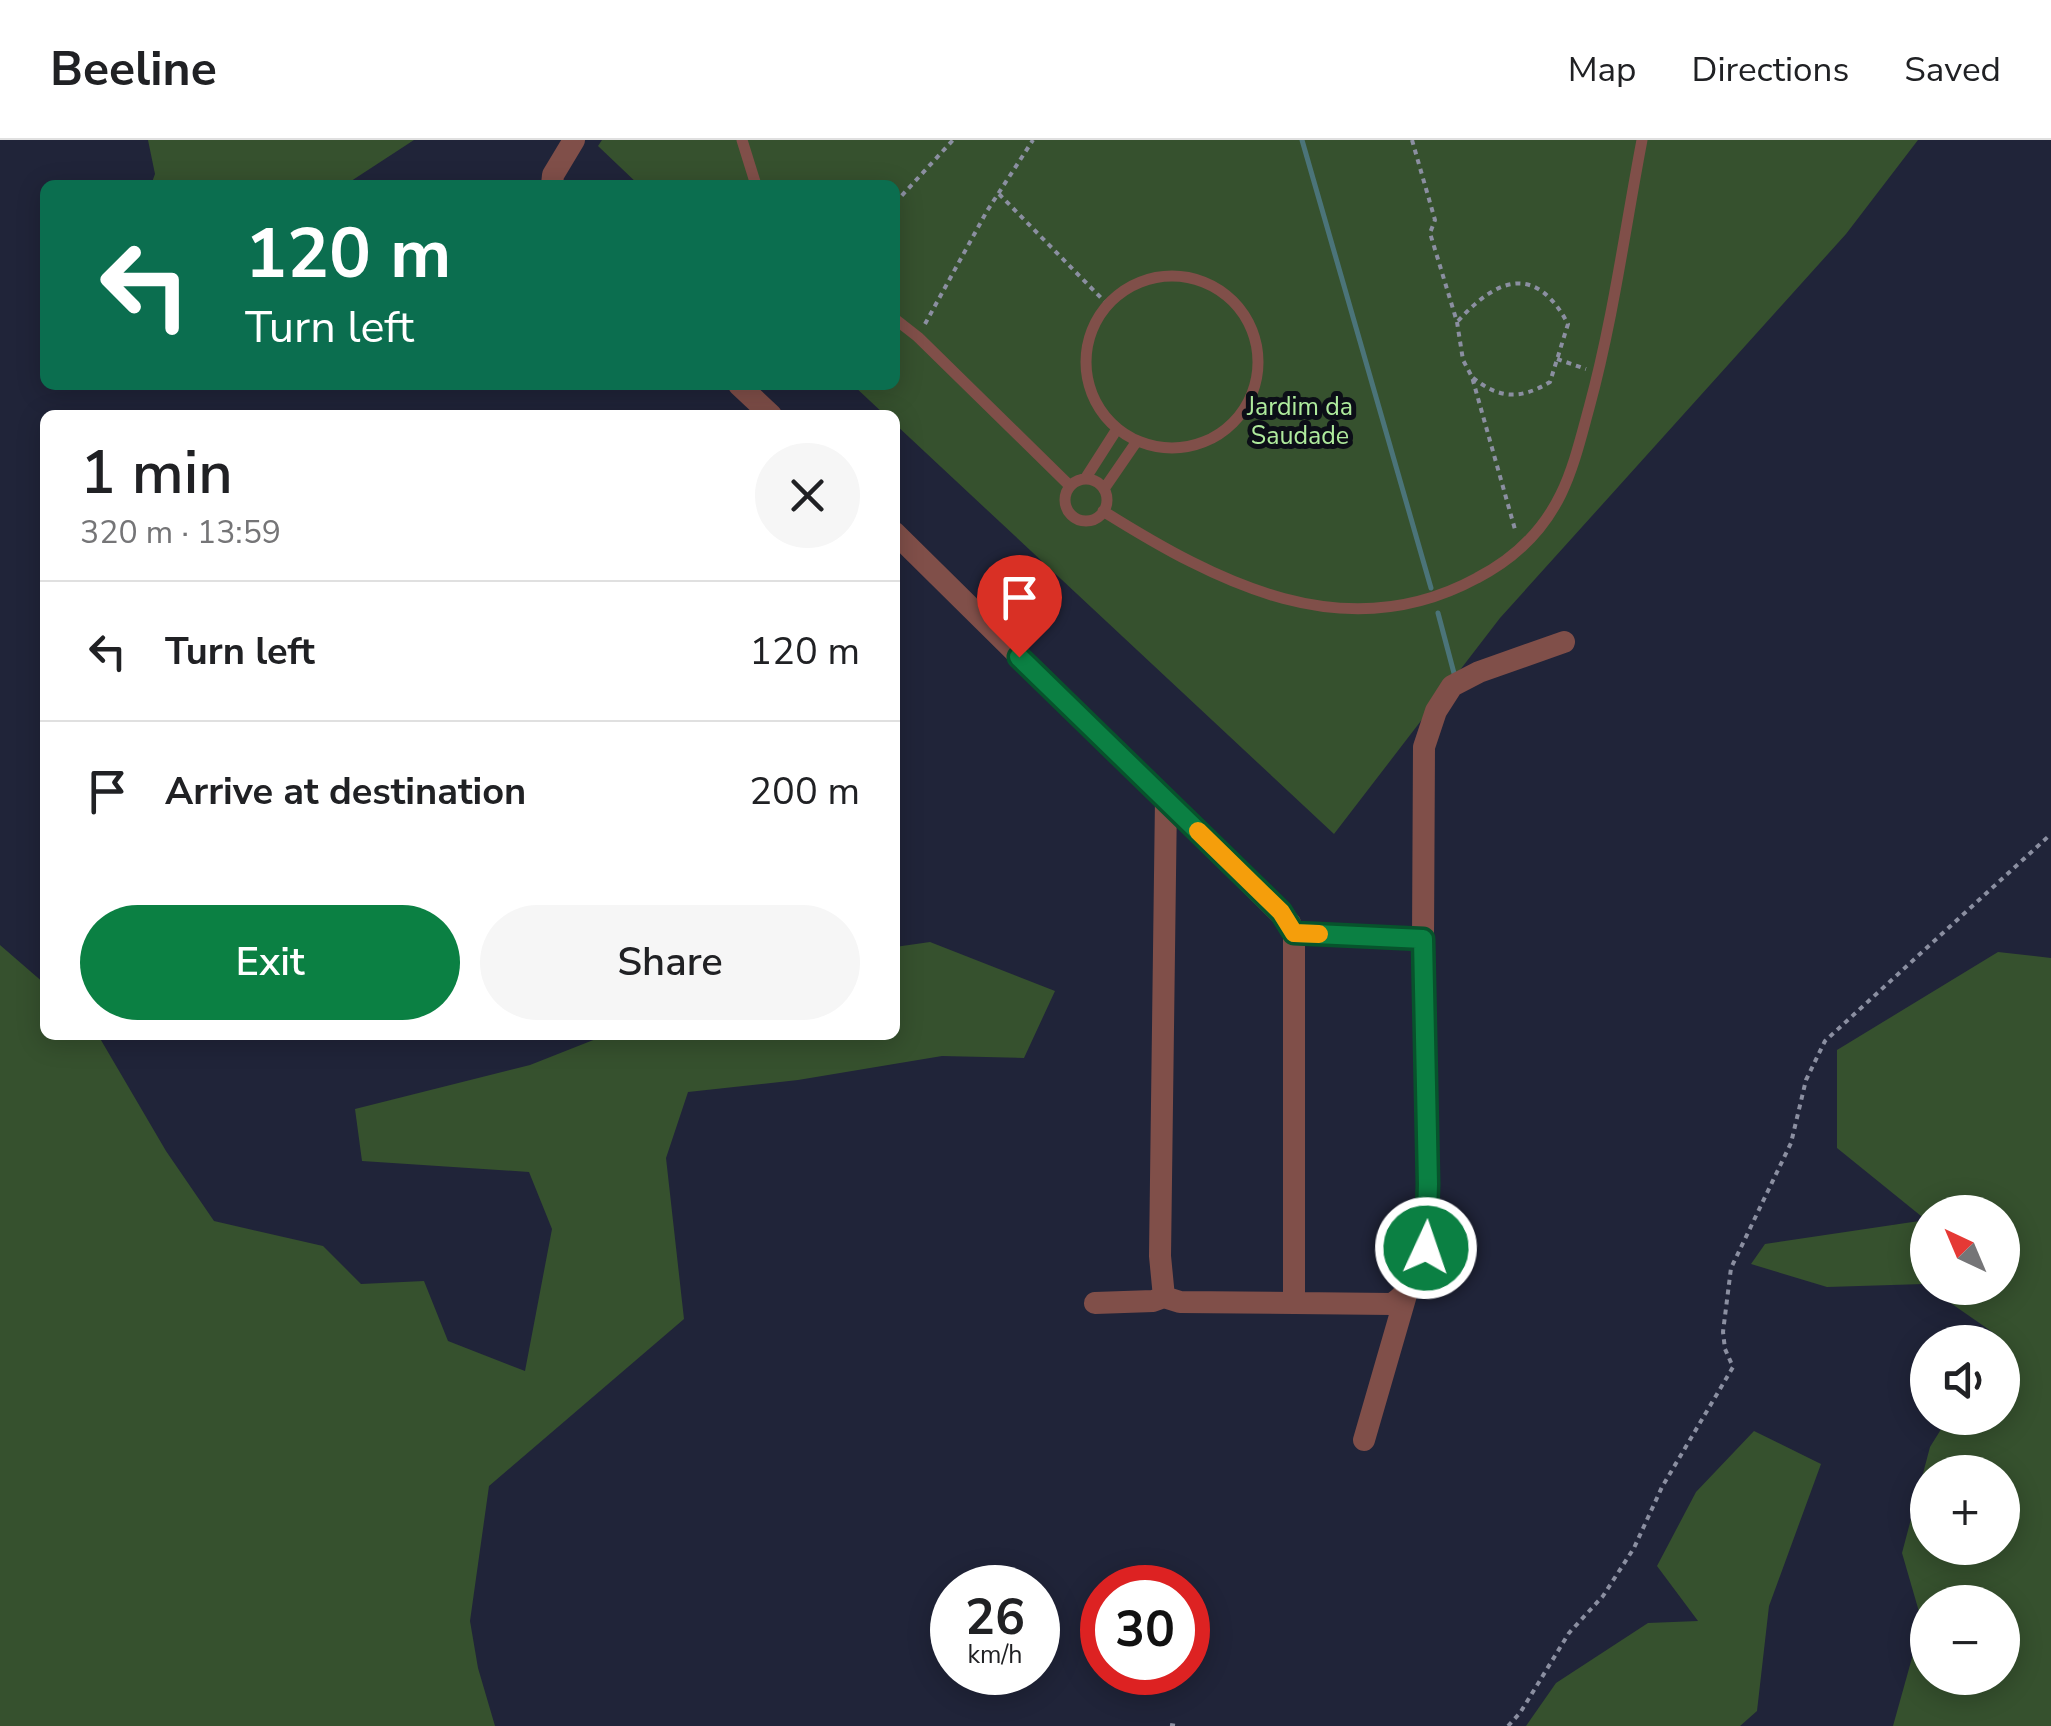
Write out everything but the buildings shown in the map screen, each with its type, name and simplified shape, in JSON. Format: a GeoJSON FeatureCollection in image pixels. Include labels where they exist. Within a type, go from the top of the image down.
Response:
{"type":"FeatureCollection","features":[{"type":"Feature","properties":{"kind":"street"},"geometry":{"type":"LineString","coordinates":[[552,180],[574,140]]}},
{"type":"Feature","properties":{"kind":"street"},"geometry":{"type":"LineString","coordinates":[[744,390],[766,410]]}},
{"type":"Feature","properties":{"kind":"street"},"geometry":{"type":"LineString","coordinates":[[900,538],[1281,912],[1294,933],[1294,1301]]}},
{"type":"Feature","properties":{"kind":"street"},"geometry":{"type":"LineString","coordinates":[[1364,1440],[1406,1295],[1421,1264],[1428,1222],[1424,748],[1436,712],[1452,686],[1564,642]]}},
{"type":"Feature","properties":{"kind":"street"},"geometry":{"type":"LineString","coordinates":[[1164,1297],[1160,1256],[1166,800]]}},
{"type":"Feature","properties":{"kind":"street"},"geometry":{"type":"LineString","coordinates":[[1294,933],[1423,939]]}},
{"type":"Feature","properties":{"kind":"street"},"geometry":{"type":"LineString","coordinates":[[1094,1303],[1153,1301],[1164,1297],[1180,1302],[1294,1301],[1378,1306],[1392,1304],[1406,1295]]}},
{"type":"Feature","properties":{"kind":"lane"},"geometry":{"type":"LineString","coordinates":[[742,140],[754,180]]}},
{"type":"Feature","properties":{"kind":"lane"},"geometry":{"type":"LineString","coordinates":[[1104,512],[1160,546],[1257,592],[1336,609],[1416,603],[1443,595],[1496,568],[1536,534],[1561,495],[1574,464],[1598,373],[1642,140]]}},
{"type":"Feature","properties":{"kind":"lane"},"geometry":{"type":"LineString","coordinates":[[1170,276],[1194,278],[1216,287],[1248,321],[1256,343],[1258,366],[1243,411],[1227,428],[1206,441],[1184,447],[1160,447],[1117,429],[1090,392],[1086,369],[1087,346],[1094,324],[1108,305],[1125,290],[1147,280],[1170,276]]}},
{"type":"Feature","properties":{"kind":"lane"},"geometry":{"type":"LineString","coordinates":[[900,323],[1070,486]]}},
{"type":"Feature","properties":{"kind":"lane"},"geometry":{"type":"LineString","coordinates":[[1085,478],[1104,489],[1107,501],[1104,512],[1089,521],[1073,517],[1064,502],[1070,486],[1085,478],[1117,429]]}},
{"type":"Feature","properties":{"kind":"lane"},"geometry":{"type":"LineString","coordinates":[[1104,489],[1138,441]]}},
{"type":"Feature","properties":{"kind":"path"},"geometry":{"type":"LineString","coordinates":[[900,198],[953,140]]}},
{"type":"Feature","properties":{"kind":"path"},"geometry":{"type":"LineString","coordinates":[[918,338],[998,193],[1033,140]]}},
{"type":"Feature","properties":{"kind":"path"},"geometry":{"type":"LineString","coordinates":[[1412,140],[1435,220],[1430,233],[1463,360],[1472,377],[1520,550]]}},
{"type":"Feature","properties":{"kind":"path"},"geometry":{"type":"LineString","coordinates":[[998,193],[1108,305]]}},
{"type":"Feature","properties":{"kind":"path"},"geometry":{"type":"LineString","coordinates":[[1456,322],[1482,295],[1518,283],[1543,290],[1568,324],[1550,382],[1530,394],[1511,397],[1486,389],[1472,377]]}},
{"type":"Feature","properties":{"kind":"path"},"geometry":{"type":"LineString","coordinates":[[1557,359],[1598,373]]}},
{"type":"Feature","properties":{"kind":"path"},"geometry":{"type":"LineString","coordinates":[[1508,1726],[1569,1632],[1603,1596],[1634,1548],[1662,1487],[1733,1367],[1723,1332],[1731,1268],[1791,1143],[1806,1080],[1824,1041],[2051,834]]}},
{"type":"Feature","properties":{"kind":"green space"},"geometry":{"type":"Polygon","coordinates":[[[148,140],[414,140],[353,180],[153,180],[148,140]]]}},
{"type":"Feature","properties":{"kind":"green space","name":"Jardim da Saudade"},"geometry":{"type":"Polygon","coordinates":[[[602,140],[1918,140],[1846,234],[1500,618],[1334,834],[900,429],[900,410],[880,410],[858,390],[900,390],[900,180],[634,180],[598,146],[602,140]]]}},
{"type":"Feature","properties":{"kind":"green space"},"geometry":{"type":"Polygon","coordinates":[[[930,942],[1055,991],[1024,1058],[942,1056],[798,1080],[688,1092],[666,1158],[684,1319],[489,1486],[470,1621],[478,1668],[495,1726],[0,1726],[0,945],[40,980],[40,1040],[101,1040],[166,1151],[214,1221],[323,1246],[361,1284],[424,1281],[448,1341],[525,1371],[552,1229],[529,1172],[362,1161],[355,1109],[530,1065],[593,1040],[900,1040],[900,946],[930,942]]]}},
{"type":"Feature","properties":{"kind":"green space"},"geometry":{"type":"Polygon","coordinates":[[[1998,952],[2051,958],[2051,1726],[1893,1726],[1910,1665],[1910,1695],[2020,1695],[2020,1585],[1911,1585],[1902,1553],[1910,1523],[1910,1565],[2020,1565],[2020,1455],[1928,1455],[1937,1435],[2020,1435],[2020,1325],[1982,1325],[1953,1305],[2020,1305],[2020,1195],[1910,1195],[1910,1207],[1837,1148],[1837,1050],[1998,952]]]}},
{"type":"Feature","properties":{"kind":"green space"},"geometry":{"type":"Polygon","coordinates":[[[1910,1222],[1910,1284],[1827,1287],[1751,1264],[1765,1244],[1910,1222]]]}},
{"type":"Feature","properties":{"kind":"green space"},"geometry":{"type":"Polygon","coordinates":[[[1754,1431],[1821,1464],[1769,1606],[1757,1711],[1740,1726],[1526,1726],[1556,1683],[1648,1623],[1698,1621],[1657,1566],[1696,1492],[1754,1431]]]}},
{"type":"Feature","properties":{"kind":"waterway"},"geometry":{"type":"LineString","coordinates":[[1302,140],[1431,588]]}},
{"type":"Feature","properties":{"kind":"waterway"},"geometry":{"type":"LineString","coordinates":[[1438,613],[1455,677]]}},
{"type":"Feature","properties":{"kind":"slow traffic"},"geometry":{"type":"LineString","coordinates":[[1198,831],[1281,912],[1294,933],[1319,934]]}},
{"type":"Feature","properties":{"kind":"route"},"geometry":{"type":"LineString","coordinates":[[1019,657],[1281,912],[1294,933],[1423,939],[1426,1248]]}}]}
